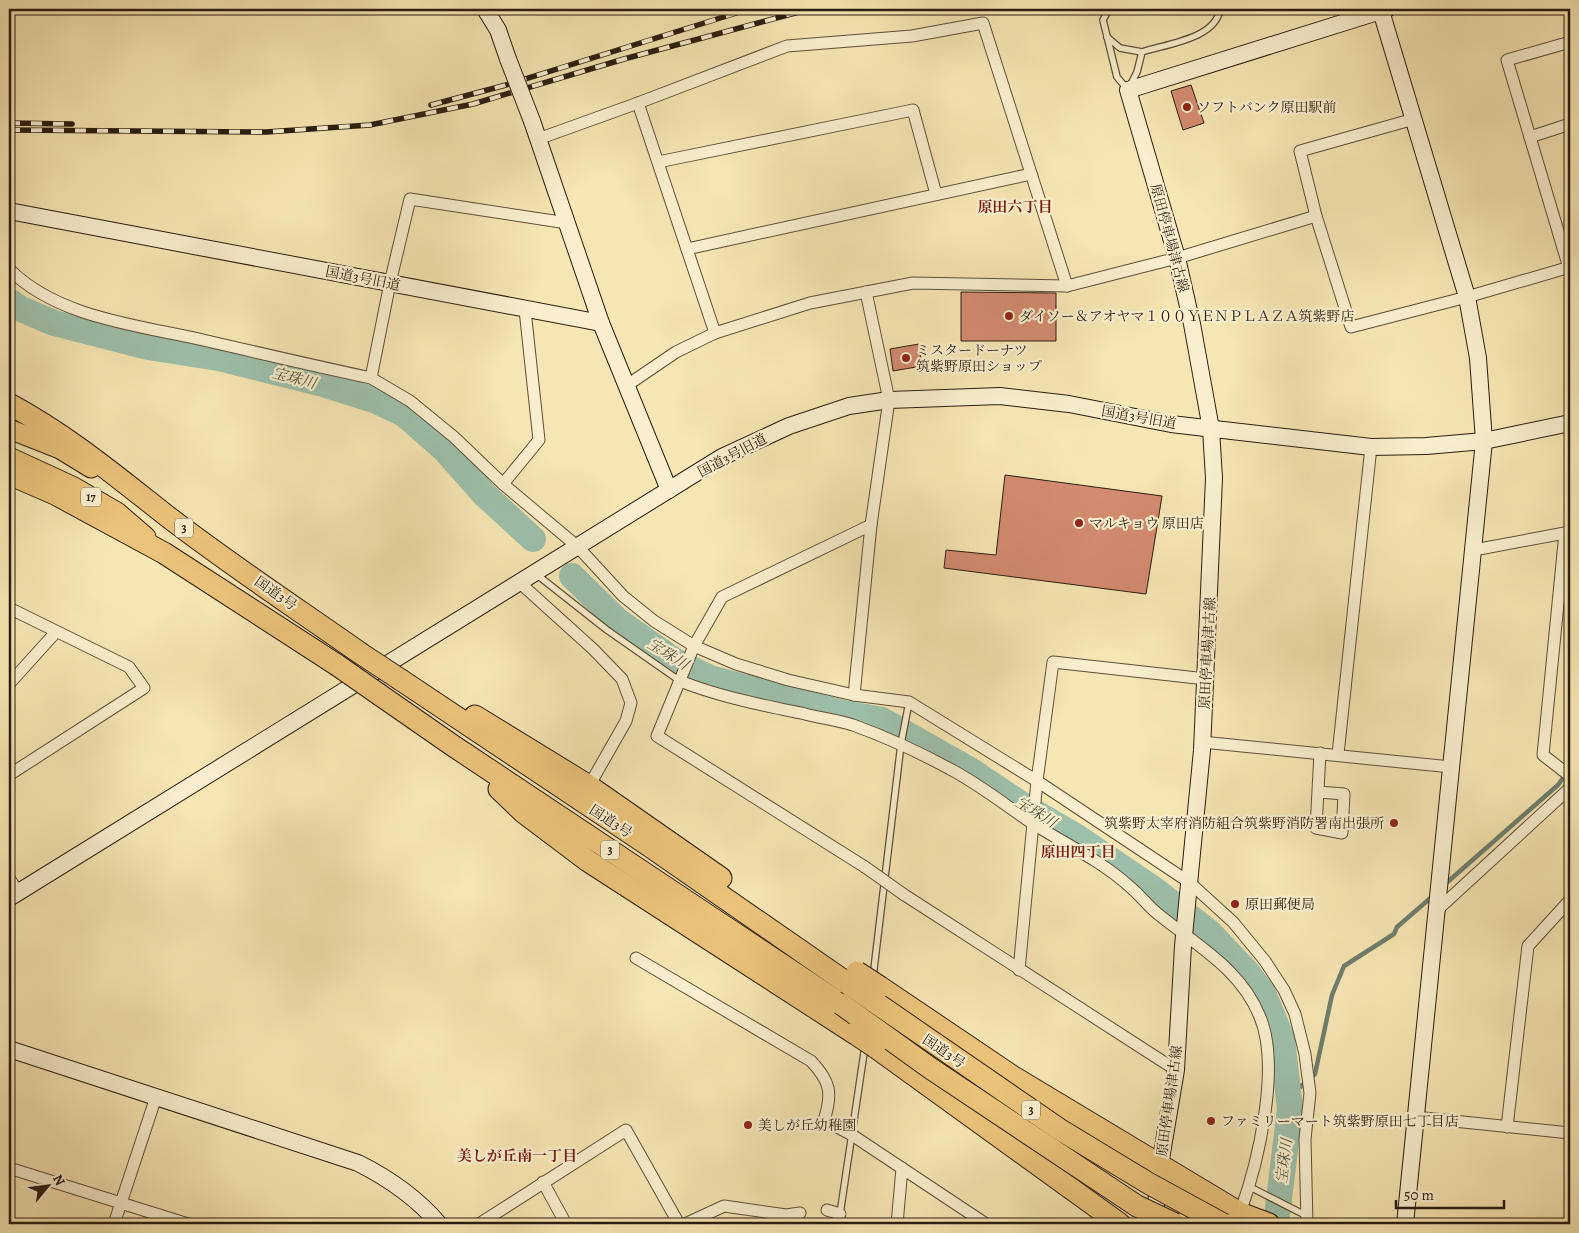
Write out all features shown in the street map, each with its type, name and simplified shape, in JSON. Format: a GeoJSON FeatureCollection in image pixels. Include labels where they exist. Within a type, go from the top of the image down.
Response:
{"type":"FeatureCollection","features":[{"type":"Feature","properties":{"kind":"highway","name":"国道3号"},"geometry":{"type":"LineString","coordinates":[[9,404],[42,422],[114,472],[168,517],[424,697],[852,978],[1059,1129],[1203,1215],[1244,1221]]}},
{"type":"Feature","properties":{"kind":"highway","name":"国道3号"},"geometry":{"type":"LineString","coordinates":[[9,474],[55,494],[164,553],[380,694],[452,745],[841,1004],[930,1068],[1137,1206],[1174,1224]]}},
{"type":"Feature","properties":{"kind":"highway"},"geometry":{"type":"LineString","coordinates":[[424,697],[451,702],[506,733],[589,786],[852,978],[880,987],[1012,1076],[1160,1165],[1244,1221]]}},
{"type":"Feature","properties":{"kind":"highway"},"geometry":{"type":"LineString","coordinates":[[452,745],[523,812],[588,860],[875,1047],[1120,1224]]}},
{"type":"Feature","properties":{"kind":"main road","name":"17"},"geometry":{"type":"LineString","coordinates":[[9,429],[60,449],[168,517]]}},
{"type":"Feature","properties":{"kind":"main road","name":"17"},"geometry":{"type":"LineString","coordinates":[[9,456],[74,487],[117,512],[164,553]]}},
{"type":"Feature","properties":{"kind":"street"},"geometry":{"type":"LineString","coordinates":[[485,9],[498,30],[532,121],[601,323],[669,490]]}},
{"type":"Feature","properties":{"kind":"street"},"geometry":{"type":"LineString","coordinates":[[1128,90],[1383,9],[1467,297],[1478,358],[1484,441],[1405,1224]]}},
{"type":"Feature","properties":{"kind":"street"},"geometry":{"type":"LineString","coordinates":[[538,139],[787,46],[912,36],[983,23],[1067,286]]}},
{"type":"Feature","properties":{"kind":"street"},"geometry":{"type":"LineString","coordinates":[[1414,118],[1300,150],[1316,216],[1352,326],[1467,297],[1569,268],[1507,60],[1570,42]]}},
{"type":"Feature","properties":{"kind":"street","name":"原田停車場津古線"},"geometry":{"type":"LineString","coordinates":[[1128,90],[1177,258],[1192,324],[1211,429],[1214,478],[1202,742],[1184,934],[1176,1070],[1160,1165],[1154,1224]]}},
{"type":"Feature","properties":{"kind":"street"},"geometry":{"type":"LineString","coordinates":[[638,103],[715,333]]}},
{"type":"Feature","properties":{"kind":"street"},"geometry":{"type":"LineString","coordinates":[[658,162],[913,110],[936,194]]}},
{"type":"Feature","properties":{"kind":"street"},"geometry":{"type":"LineString","coordinates":[[1530,137],[1570,124]]}},
{"type":"Feature","properties":{"kind":"street"},"geometry":{"type":"LineString","coordinates":[[687,249],[1031,174]]}},
{"type":"Feature","properties":{"kind":"street"},"geometry":{"type":"LineString","coordinates":[[371,378],[390,283],[410,199],[567,223]]}},
{"type":"Feature","properties":{"kind":"street","name":"国道3号旧道"},"geometry":{"type":"LineString","coordinates":[[9,211],[601,323]]}},
{"type":"Feature","properties":{"kind":"street"},"geometry":{"type":"LineString","coordinates":[[626,386],[676,352],[715,333],[810,304],[913,284],[1067,286],[1177,258],[1316,216]]}},
{"type":"Feature","properties":{"kind":"street"},"geometry":{"type":"LineString","coordinates":[[9,270],[24,285],[55,302],[106,318],[371,378],[410,400],[454,437],[503,484],[578,546],[622,596],[654,621],[694,646],[736,664],[780,678],[854,695],[908,702],[1036,781],[1189,882],[1233,922],[1265,961],[1284,990],[1295,1014],[1305,1054],[1310,1093],[1304,1139],[1306,1220]]}},
{"type":"Feature","properties":{"kind":"street"},"geometry":{"type":"LineString","coordinates":[[854,695],[871,525],[889,400],[866,292]]}},
{"type":"Feature","properties":{"kind":"street"},"geometry":{"type":"LineString","coordinates":[[503,484],[539,440],[525,310]]}},
{"type":"Feature","properties":{"kind":"street","name":"国道3号旧道"},"geometry":{"type":"LineString","coordinates":[[13,895],[722,458],[789,426],[850,406],[889,400],[1000,396],[1068,404],[1211,429],[1371,447],[1426,446],[1484,441],[1570,424]]}},
{"type":"Feature","properties":{"kind":"street"},"geometry":{"type":"LineString","coordinates":[[1338,754],[1371,447]]}},
{"type":"Feature","properties":{"kind":"street"},"geometry":{"type":"LineString","coordinates":[[871,525],[722,598],[694,646],[657,736],[865,867],[1018,970],[1176,1070]]}},
{"type":"Feature","properties":{"kind":"street"},"geometry":{"type":"LineString","coordinates":[[1474,550],[1568,532],[1543,755],[1570,776]]}},
{"type":"Feature","properties":{"kind":"street"},"geometry":{"type":"LineString","coordinates":[[520,583],[622,679],[631,703],[626,721],[589,786]]}},
{"type":"Feature","properties":{"kind":"street"},"geometry":{"type":"LineString","coordinates":[[9,608],[128,667],[144,688],[9,775]]}},
{"type":"Feature","properties":{"kind":"street"},"geometry":{"type":"LineString","coordinates":[[9,684],[56,632]]}},
{"type":"Feature","properties":{"kind":"street"},"geometry":{"type":"LineString","coordinates":[[1018,970],[1036,781],[1052,662],[1206,679]]}},
{"type":"Feature","properties":{"kind":"street"},"geometry":{"type":"LineString","coordinates":[[680,681],[721,696],[850,724],[901,744],[951,769],[1032,823],[1093,858],[1130,886],[1156,913],[1217,959],[1246,988],[1261,1018],[1269,1051],[1268,1084],[1244,1221]]}},
{"type":"Feature","properties":{"kind":"street"},"geometry":{"type":"LineString","coordinates":[[1202,742],[1338,754],[1451,767]]}},
{"type":"Feature","properties":{"kind":"street"},"geometry":{"type":"LineString","coordinates":[[1319,792],[1320,753]]}},
{"type":"Feature","properties":{"kind":"street"},"geometry":{"type":"LineString","coordinates":[[1435,912],[1570,788]]}},
{"type":"Feature","properties":{"kind":"street"},"geometry":{"type":"LineString","coordinates":[[9,878],[13,895]]}},
{"type":"Feature","properties":{"kind":"street"},"geometry":{"type":"LineString","coordinates":[[1508,1127],[1528,946],[1570,900]]}},
{"type":"Feature","properties":{"kind":"street"},"geometry":{"type":"LineString","coordinates":[[636,958],[811,1061],[823,1074],[828,1087],[830,1102],[824,1120],[852,1135],[902,1168],[975,1220],[986,1224]]}},
{"type":"Feature","properties":{"kind":"street"},"geometry":{"type":"LineString","coordinates":[[9,1050],[358,1163],[380,1174],[408,1194],[439,1224]]}},
{"type":"Feature","properties":{"kind":"street"},"geometry":{"type":"LineString","coordinates":[[114,1224],[156,1097]]}},
{"type":"Feature","properties":{"kind":"street"},"geometry":{"type":"LineString","coordinates":[[1415,1117],[1570,1133]]}},
{"type":"Feature","properties":{"kind":"street"},"geometry":{"type":"LineString","coordinates":[[479,1224],[626,1130],[679,1224]]}},
{"type":"Feature","properties":{"kind":"street"},"geometry":{"type":"LineString","coordinates":[[9,1168],[188,1224]]}},
{"type":"Feature","properties":{"kind":"street"},"geometry":{"type":"LineString","coordinates":[[897,1224],[902,1168]]}},
{"type":"Feature","properties":{"kind":"street"},"geometry":{"type":"LineString","coordinates":[[543,1182],[566,1224]]}},
{"type":"Feature","properties":{"kind":"street"},"geometry":{"type":"LineString","coordinates":[[685,1224],[724,1206],[785,1220],[800,1213]]}},
{"type":"Feature","properties":{"kind":"street"},"geometry":{"type":"LineString","coordinates":[[827,1210],[840,1214]]}},
{"type":"Feature","properties":{"kind":"lane"},"geometry":{"type":"LineString","coordinates":[[1109,9],[1104,20],[1107,37],[1117,77],[1128,90],[1137,72],[1142,52]]}},
{"type":"Feature","properties":{"kind":"lane"},"geometry":{"type":"LineString","coordinates":[[1107,37],[1120,48],[1142,52],[1208,30],[1219,18],[1220,9]]}},
{"type":"Feature","properties":{"kind":"lane"},"geometry":{"type":"LineString","coordinates":[[536,574],[607,630],[680,681]]}},
{"type":"Feature","properties":{"kind":"lane"},"geometry":{"type":"LineString","coordinates":[[840,1214],[864,1059],[901,744],[908,702]]}},
{"type":"Feature","properties":{"kind":"lane"},"geometry":{"type":"LineString","coordinates":[[1250,1187],[1306,1220]]}},
{"type":"Feature","properties":{"kind":"building","name":"ソフトバンク原田駅前"},"geometry":{"type":"Polygon","coordinates":[[[1191,85],[1204,123],[1183,130],[1171,91],[1191,85]]]}},
{"type":"Feature","properties":{"kind":"building","name":"ダイソー＆アオヤマ１００ＹＥＮＰＬＡＺＡ筑紫野店"},"geometry":{"type":"Polygon","coordinates":[[[961,292],[1056,293],[1056,341],[961,341],[961,292]]]}},
{"type":"Feature","properties":{"kind":"building","name":"ミスタードーナツ 筑紫野原田ショップ"},"geometry":{"type":"Polygon","coordinates":[[[919,344],[922,366],[893,371],[890,349],[919,344]]]}},
{"type":"Feature","properties":{"kind":"building","name":"マルキョウ 原田店"},"geometry":{"type":"Polygon","coordinates":[[[1005,475],[1162,496],[1146,594],[944,568],[946,550],[996,555],[1005,475]]]}},
{"type":"Feature","properties":{"kind":"waterway","name":"宝珠川"},"geometry":{"type":"LineString","coordinates":[[9,301],[21,309],[54,323],[148,347],[218,358],[323,384],[374,400],[404,414],[445,450],[485,495],[533,539]]}},
{"type":"Feature","properties":{"kind":"waterway","name":"宝珠川"},"geometry":{"type":"LineString","coordinates":[[572,576],[618,621],[675,661],[710,678],[839,712],[882,720],[970,770],[1024,806],[1077,837],[1155,890],[1209,932],[1247,972],[1263,993],[1282,1039],[1290,1109],[1276,1224]]}},
{"type":"Feature","properties":{"kind":"waterway"},"geometry":{"type":"LineString","coordinates":[[1443,886],[1558,785],[1570,768]]}},
{"type":"Feature","properties":{"kind":"waterway"},"geometry":{"type":"LineString","coordinates":[[1290,1096],[1315,1074],[1332,995],[1344,966],[1394,934],[1397,927],[1434,895]]}},
{"type":"Feature","properties":{"kind":"railway"},"geometry":{"type":"LineString","coordinates":[[431,105],[506,85],[749,9]]}},
{"type":"Feature","properties":{"kind":"railway"},"geometry":{"type":"LineString","coordinates":[[9,130],[266,132],[370,125],[473,104],[624,59],[810,9]]}},
{"type":"Feature","properties":{"kind":"railway"},"geometry":{"type":"LineString","coordinates":[[9,123],[72,124]]}},
{"type":"Feature","properties":{"kind":"place","name":"ソフトバンク原田駅前"},"geometry":{"type":"Point","coordinates":[1187,107]}},
{"type":"Feature","properties":{"kind":"place","name":"ダイソー＆アオヤマ１００ＹＥＮＰＬＡＺＡ筑紫野店"},"geometry":{"type":"Point","coordinates":[1009,316]}},
{"type":"Feature","properties":{"kind":"place","name":"ミスタードーナツ 筑紫野原田ショップ"},"geometry":{"type":"Point","coordinates":[906,358]}},
{"type":"Feature","properties":{"kind":"place","name":"マルキョウ 原田店"},"geometry":{"type":"Point","coordinates":[1079,523]}},
{"type":"Feature","properties":{"kind":"place","name":"筑紫野太宰府消防組合筑紫野消防署南出張所"},"geometry":{"type":"Point","coordinates":[1394,823]}},
{"type":"Feature","properties":{"kind":"place","name":"原田郵便局"},"geometry":{"type":"Point","coordinates":[1235,904]}},
{"type":"Feature","properties":{"kind":"place","name":"ファミリーマート筑紫野原田七丁目店"},"geometry":{"type":"Point","coordinates":[1211,1121]}},
{"type":"Feature","properties":{"kind":"place","name":"美しが丘幼稚園"},"geometry":{"type":"Point","coordinates":[748,1125]}},
{"type":"Feature","properties":{"kind":"district","name":"原田六丁目"},"geometry":{"type":"Point","coordinates":[1015,207]}},
{"type":"Feature","properties":{"kind":"district","name":"原田四丁目"},"geometry":{"type":"Point","coordinates":[1078,852]}},
{"type":"Feature","properties":{"kind":"district","name":"美しが丘南一丁目"},"geometry":{"type":"Point","coordinates":[517,1156]}}]}
